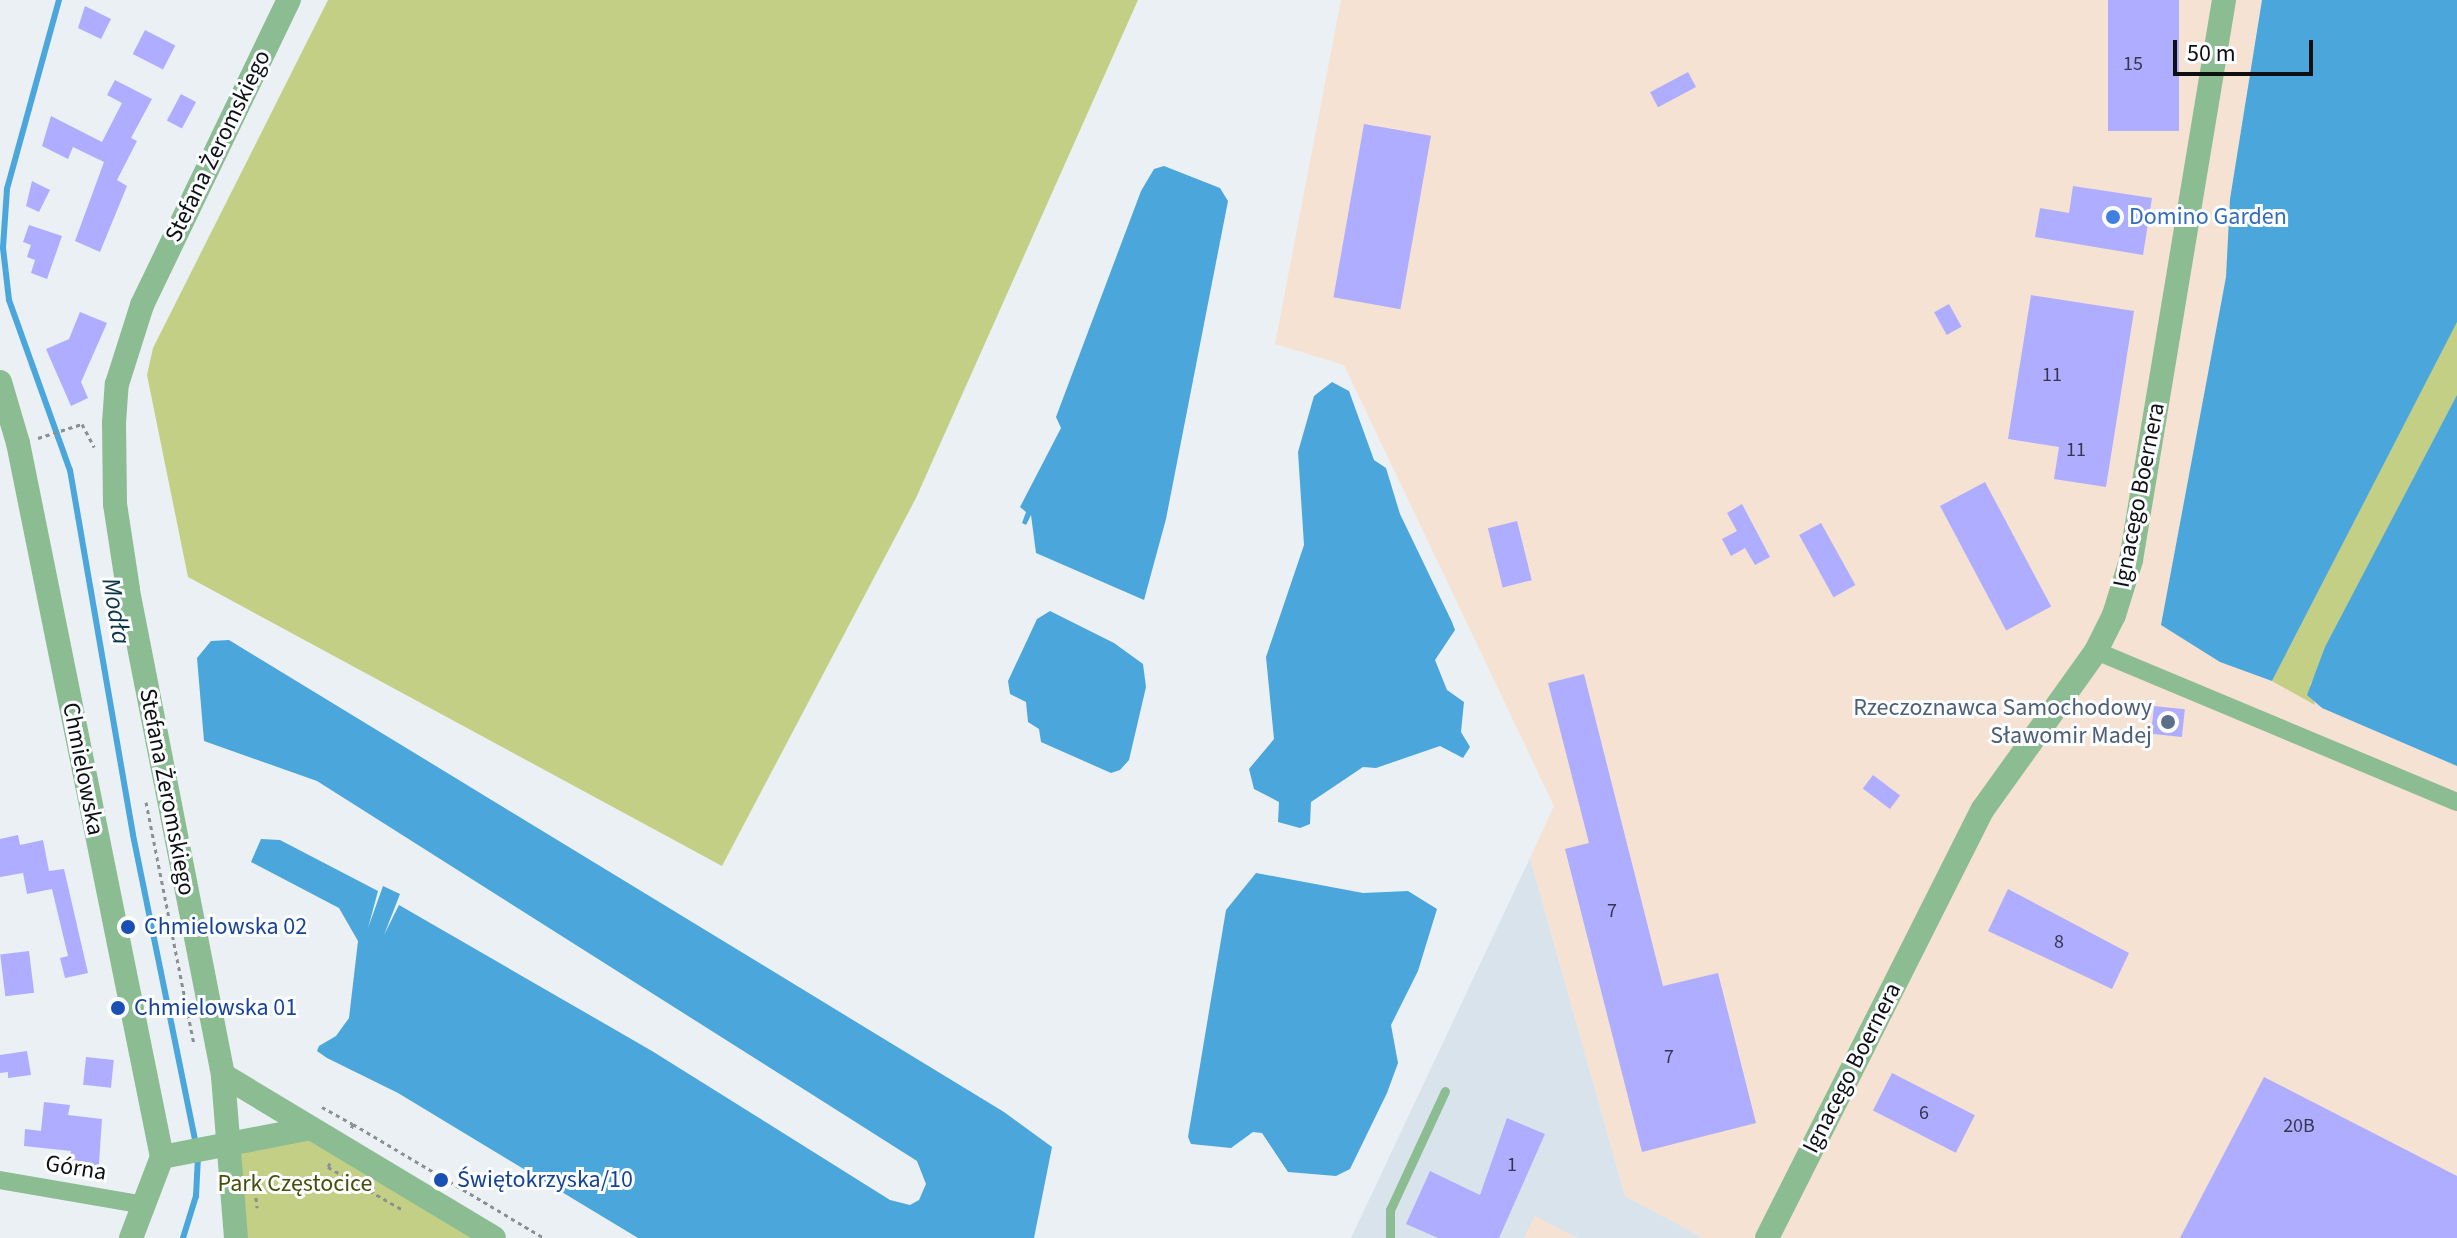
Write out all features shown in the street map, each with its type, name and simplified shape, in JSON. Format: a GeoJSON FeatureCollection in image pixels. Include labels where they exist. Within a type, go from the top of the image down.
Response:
{"type":"FeatureCollection","features":[{"type":"Feature","properties":{"kind":"street","name":"Stefana Żeromskiego"},"geometry":{"type":"LineString","coordinates":[[236,1238],[221,1143],[223,1075],[128,589],[115,504],[114,423],[117,384],[142,305],[289,0]]}},
{"type":"Feature","properties":{"kind":"street","name":"Ignacego Boernera"},"geometry":{"type":"LineString","coordinates":[[1767,1238],[1983,809],[2096,651],[2114,615],[2131,560],[2224,0]]}},
{"type":"Feature","properties":{"kind":"street","name":"Chmielowska"},"geometry":{"type":"LineString","coordinates":[[0,382],[18,443],[174,1154]]}},
{"type":"Feature","properties":{"kind":"street"},"geometry":{"type":"LineString","coordinates":[[2096,651],[2457,802]]}},
{"type":"Feature","properties":{"kind":"street"},"geometry":{"type":"LineString","coordinates":[[223,1075],[306,1129],[494,1238]]}},
{"type":"Feature","properties":{"kind":"street"},"geometry":{"type":"LineString","coordinates":[[131,1238],[144,1205],[174,1154],[306,1129]]}},
{"type":"Feature","properties":{"kind":"street","name":"Górna"},"geometry":{"type":"LineString","coordinates":[[0,1180],[144,1205]]}},
{"type":"Feature","properties":{"kind":"lane"},"geometry":{"type":"LineString","coordinates":[[1390,1238],[1390,1210],[1445,1091]]}},
{"type":"Feature","properties":{"kind":"path"},"geometry":{"type":"LineString","coordinates":[[33,439],[71,428]]}},
{"type":"Feature","properties":{"kind":"path"},"geometry":{"type":"LineString","coordinates":[[353,1124],[544,1238]]}},
{"type":"Feature","properties":{"kind":"shaded area"},"geometry":{"type":"Polygon","coordinates":[[[1341,0],[2457,0],[2457,1238],[1704,1238],[1625,1196],[1530,858],[1554,806],[1344,365],[1275,344],[1341,0]]]}},
{"type":"Feature","properties":{"kind":"shaded area"},"geometry":{"type":"Polygon","coordinates":[[[1530,858],[1625,1196],[1704,1238],[1577,1238],[1535,1217],[1524,1238],[1351,1238],[1530,858]]]}},
{"type":"Feature","properties":{"kind":"shaded area"},"geometry":{"type":"Polygon","coordinates":[[[1535,1216],[1577,1238],[1524,1238],[1535,1216]]]}},
{"type":"Feature","properties":{"kind":"green space"},"geometry":{"type":"Polygon","coordinates":[[[328,0],[1138,0],[916,498],[722,866],[188,577],[147,375],[153,348],[328,0]]]}},
{"type":"Feature","properties":{"kind":"green space"},"geometry":{"type":"Polygon","coordinates":[[[2457,321],[2457,401],[2310,685],[2315,705],[2272,681],[2457,321]]]}},
{"type":"Feature","properties":{"kind":"green space","name":"Park Częstocice"},"geometry":{"type":"Polygon","coordinates":[[[306,1129],[494,1238],[236,1238],[242,1140],[306,1129]]]}},
{"type":"Feature","properties":{"kind":"water"},"geometry":{"type":"Polygon","coordinates":[[[2262,0],[2457,0],[2457,322],[2272,681],[2220,662],[2161,625],[2226,277],[2230,199],[2262,0]]]}},
{"type":"Feature","properties":{"kind":"water"},"geometry":{"type":"Polygon","coordinates":[[[1164,166],[1220,188],[1228,201],[1166,519],[1144,600],[1036,553],[1031,515],[1026,525],[1022,523],[1026,512],[1020,507],[1061,428],[1056,417],[1141,191],[1154,169],[1164,166]]]}},
{"type":"Feature","properties":{"kind":"water"},"geometry":{"type":"Polygon","coordinates":[[[1332,382],[1349,391],[1374,460],[1386,468],[1400,514],[1452,622],[1455,630],[1435,660],[1447,690],[1464,702],[1461,732],[1470,747],[1463,758],[1440,746],[1376,768],[1363,767],[1311,802],[1310,824],[1300,828],[1278,822],[1279,802],[1254,789],[1249,769],[1274,739],[1266,657],[1304,545],[1298,452],[1314,396],[1332,382]]]}},
{"type":"Feature","properties":{"kind":"water"},"geometry":{"type":"Polygon","coordinates":[[[2457,395],[2457,766],[2322,708],[2307,695],[2325,647],[2457,395]]]}},
{"type":"Feature","properties":{"kind":"water"},"geometry":{"type":"Polygon","coordinates":[[[1050,611],[1114,643],[1143,664],[1146,687],[1129,760],[1120,770],[1111,773],[1041,742],[1039,729],[1028,722],[1026,702],[1010,694],[1008,681],[1037,619],[1050,611]]]}},
{"type":"Feature","properties":{"kind":"water"},"geometry":{"type":"Polygon","coordinates":[[[229,640],[1004,1112],[1052,1147],[1034,1238],[638,1238],[398,1093],[317,1051],[319,1046],[336,1036],[349,1018],[358,941],[339,908],[251,862],[261,839],[280,840],[378,891],[368,928],[383,886],[400,894],[384,935],[399,905],[652,1051],[890,1200],[910,1205],[919,1200],[926,1184],[917,1161],[317,781],[204,741],[197,658],[211,641],[229,640]]]}},
{"type":"Feature","properties":{"kind":"water"},"geometry":{"type":"Polygon","coordinates":[[[1256,873],[1363,893],[1408,891],[1437,909],[1418,971],[1391,1025],[1398,1063],[1387,1093],[1350,1169],[1336,1176],[1288,1172],[1262,1133],[1253,1132],[1231,1148],[1191,1144],[1188,1137],[1226,910],[1256,873]]]}},
{"type":"Feature","properties":{"kind":"building"},"geometry":{"type":"Polygon","coordinates":[[[2108,0],[2179,0],[2179,131],[2108,131],[2108,0]]]}},
{"type":"Feature","properties":{"kind":"building"},"geometry":{"type":"Polygon","coordinates":[[[85,6],[111,19],[101,39],[78,28],[85,6]]]}},
{"type":"Feature","properties":{"kind":"building"},"geometry":{"type":"Polygon","coordinates":[[[145,30],[175,45],[163,69],[133,54],[145,30]]]}},
{"type":"Feature","properties":{"kind":"building"},"geometry":{"type":"Polygon","coordinates":[[[1688,72],[1696,87],[1658,107],[1650,92],[1688,72]]]}},
{"type":"Feature","properties":{"kind":"building"},"geometry":{"type":"Polygon","coordinates":[[[115,80],[152,99],[131,138],[137,141],[117,180],[127,186],[100,252],[75,241],[104,162],[73,147],[68,159],[42,146],[51,116],[102,142],[122,103],[107,95],[115,80]]]}},
{"type":"Feature","properties":{"kind":"building"},"geometry":{"type":"Polygon","coordinates":[[[181,94],[196,102],[182,128],[167,120],[181,94]]]}},
{"type":"Feature","properties":{"kind":"building"},"geometry":{"type":"Polygon","coordinates":[[[1364,124],[1431,136],[1400,309],[1333,297],[1364,124]]]}},
{"type":"Feature","properties":{"kind":"building"},"geometry":{"type":"Polygon","coordinates":[[[32,181],[50,190],[39,212],[26,206],[32,181]]]}},
{"type":"Feature","properties":{"kind":"building"},"geometry":{"type":"Polygon","coordinates":[[[2073,186],[2152,198],[2143,255],[2035,237],[2040,208],[2069,213],[2073,186]]]}},
{"type":"Feature","properties":{"kind":"building"},"geometry":{"type":"Polygon","coordinates":[[[29,225],[62,236],[47,279],[31,273],[35,260],[27,257],[31,245],[23,242],[29,225]]]}},
{"type":"Feature","properties":{"kind":"building"},"geometry":{"type":"Polygon","coordinates":[[[2031,295],[2134,311],[2106,487],[2054,479],[2059,447],[2008,439],[2031,295]]]}},
{"type":"Feature","properties":{"kind":"building"},"geometry":{"type":"Polygon","coordinates":[[[1949,304],[1962,327],[1947,335],[1934,312],[1949,304]]]}},
{"type":"Feature","properties":{"kind":"building"},"geometry":{"type":"Polygon","coordinates":[[[80,312],[107,323],[81,382],[88,398],[71,406],[46,349],[69,339],[80,312]]]}},
{"type":"Feature","properties":{"kind":"building"},"geometry":{"type":"Polygon","coordinates":[[[1985,482],[2051,606],[2006,630],[1940,506],[1985,482]]]}},
{"type":"Feature","properties":{"kind":"building"},"geometry":{"type":"Polygon","coordinates":[[[1742,504],[1770,557],[1755,565],[1745,548],[1731,556],[1722,539],[1737,531],[1727,513],[1742,504]]]}},
{"type":"Feature","properties":{"kind":"building"},"geometry":{"type":"Polygon","coordinates":[[[1517,521],[1532,580],[1503,587],[1488,528],[1517,521]]]}},
{"type":"Feature","properties":{"kind":"building"},"geometry":{"type":"Polygon","coordinates":[[[1821,523],[1855,585],[1834,597],[1799,535],[1821,523]]]}},
{"type":"Feature","properties":{"kind":"building"},"geometry":{"type":"Polygon","coordinates":[[[1584,674],[1663,986],[1718,973],[1756,1123],[1642,1152],[1565,849],[1589,843],[1548,683],[1584,674]]]}},
{"type":"Feature","properties":{"kind":"building","name":"Rzeczoznawca Samochodowy Sławomir Madej"},"geometry":{"type":"Polygon","coordinates":[[[2154,706],[2185,709],[2182,737],[2151,734],[2154,706]]]}},
{"type":"Feature","properties":{"kind":"building"},"geometry":{"type":"Polygon","coordinates":[[[1873,775],[1900,795],[1890,809],[1863,789],[1873,775]]]}},
{"type":"Feature","properties":{"kind":"building"},"geometry":{"type":"Polygon","coordinates":[[[18,835],[20,845],[43,840],[49,871],[64,869],[88,973],[65,978],[60,958],[68,956],[52,889],[27,894],[23,873],[0,877],[0,839],[18,835]]]}},
{"type":"Feature","properties":{"kind":"building"},"geometry":{"type":"Polygon","coordinates":[[[2008,889],[2129,953],[2112,989],[1988,931],[2008,889]]]}},
{"type":"Feature","properties":{"kind":"building"},"geometry":{"type":"Polygon","coordinates":[[[29,951],[34,993],[5,996],[0,955],[29,951]]]}},
{"type":"Feature","properties":{"kind":"building"},"geometry":{"type":"Polygon","coordinates":[[[27,1051],[31,1075],[8,1078],[8,1072],[0,1073],[0,1055],[27,1051]]]}},
{"type":"Feature","properties":{"kind":"building"},"geometry":{"type":"Polygon","coordinates":[[[86,1057],[114,1060],[111,1088],[83,1085],[86,1057]]]}},
{"type":"Feature","properties":{"kind":"building"},"geometry":{"type":"Polygon","coordinates":[[[1892,1073],[1975,1115],[1956,1153],[1873,1110],[1892,1073]]]}},
{"type":"Feature","properties":{"kind":"building"},"geometry":{"type":"Polygon","coordinates":[[[2264,1077],[2457,1176],[2457,1238],[2180,1238],[2264,1077]]]}},
{"type":"Feature","properties":{"kind":"building"},"geometry":{"type":"Polygon","coordinates":[[[44,1102],[70,1105],[68,1115],[102,1119],[98,1178],[67,1172],[71,1151],[24,1146],[25,1129],[41,1131],[44,1102]]]}},
{"type":"Feature","properties":{"kind":"building"},"geometry":{"type":"Polygon","coordinates":[[[1507,1118],[1545,1134],[1499,1238],[1438,1238],[1406,1224],[1430,1171],[1480,1195],[1507,1118]]]}},
{"type":"Feature","properties":{"kind":"waterway","name":"Modła"},"geometry":{"type":"LineString","coordinates":[[59,0],[7,189],[3,248],[9,300],[70,470],[133,835],[196,1145]]}},
{"type":"Feature","properties":{"kind":"waterway","name":"Modła"},"geometry":{"type":"LineString","coordinates":[[183,1238],[196,1196],[198,1156]]}},
{"type":"Feature","properties":{"kind":"place","name":"Domino Garden"},"geometry":{"type":"Point","coordinates":[2113,217]}},
{"type":"Feature","properties":{"kind":"place","name":"Rzeczoznawca Samochodowy Sławomir Madej"},"geometry":{"type":"Point","coordinates":[2168,722]}},
{"type":"Feature","properties":{"kind":"place","name":"Chmielowska 02"},"geometry":{"type":"Point","coordinates":[128,927]}},
{"type":"Feature","properties":{"kind":"place","name":"Chmielowska 01"},"geometry":{"type":"Point","coordinates":[118,1008]}},
{"type":"Feature","properties":{"kind":"place","name":"Świętokrzyska/10"},"geometry":{"type":"Point","coordinates":[441,1180]}}]}
